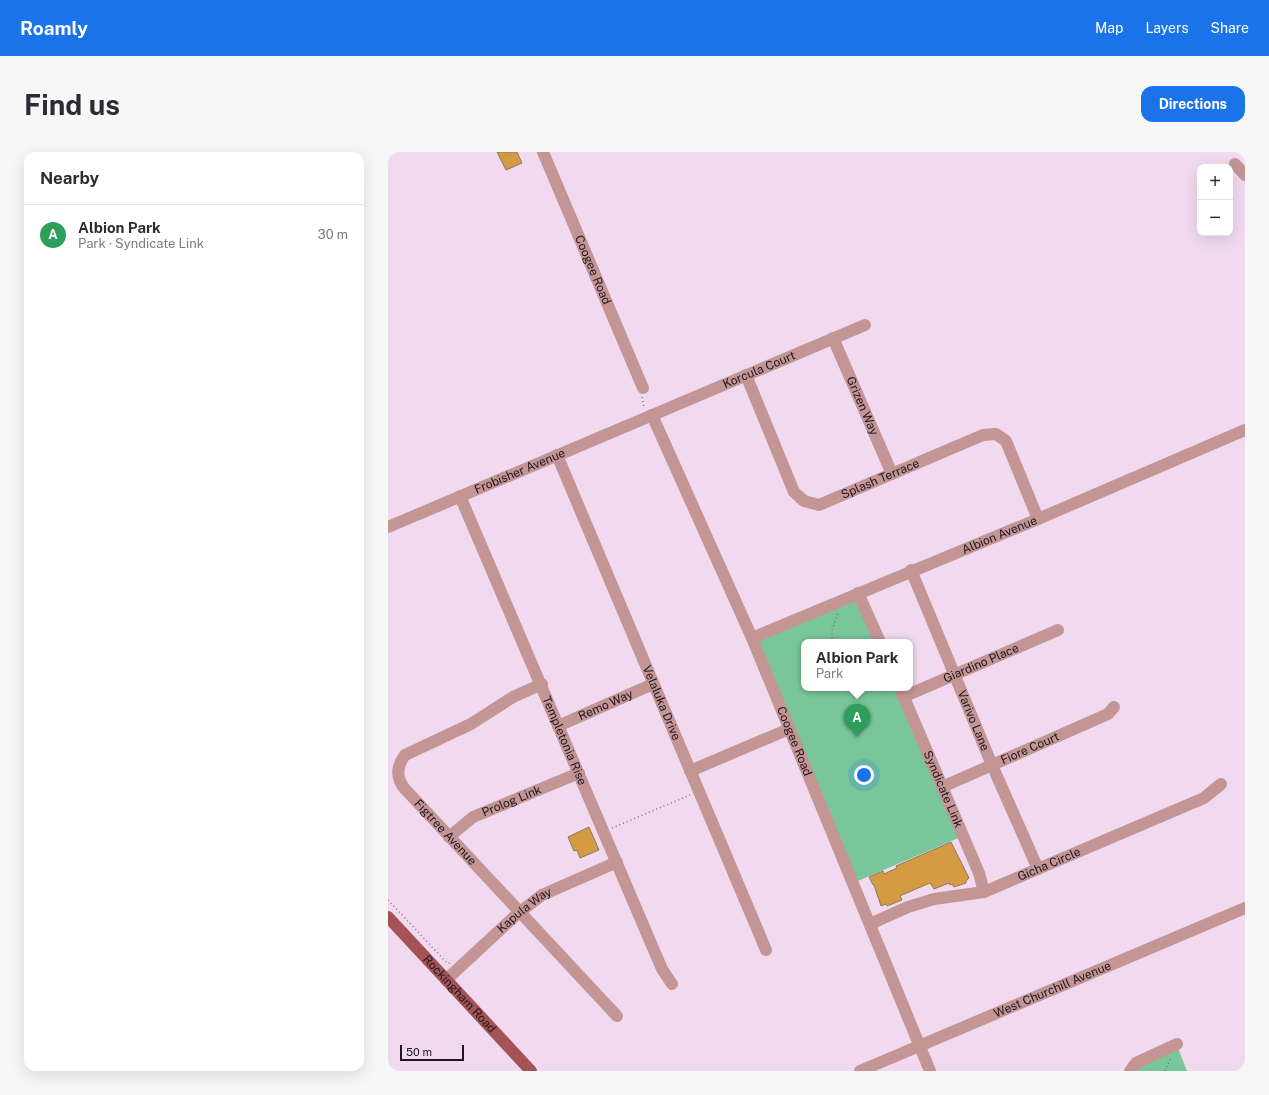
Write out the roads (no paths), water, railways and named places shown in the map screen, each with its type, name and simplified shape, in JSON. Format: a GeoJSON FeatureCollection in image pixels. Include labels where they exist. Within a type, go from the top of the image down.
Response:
{"type":"FeatureCollection","features":[{"type":"Feature","properties":{"kind":"main road","name":"Rockingham Road"},"geometry":{"type":"LineString","coordinates":[[388,918],[531,1071]]}},
{"type":"Feature","properties":{"kind":"street","name":"Coogee Road"},"geometry":{"type":"LineString","coordinates":[[543,152],[643,388]]}},
{"type":"Feature","properties":{"kind":"street"},"geometry":{"type":"LineString","coordinates":[[1235,164],[1245,175]]}},
{"type":"Feature","properties":{"kind":"street","name":"Korcula Court"},"geometry":{"type":"LineString","coordinates":[[650,416],[865,325]]}},
{"type":"Feature","properties":{"kind":"street","name":"Grizen Way"},"geometry":{"type":"LineString","coordinates":[[833,338],[892,474]]}},
{"type":"Feature","properties":{"kind":"street","name":"Splash Terrace"},"geometry":{"type":"LineString","coordinates":[[746,375],[794,492],[804,501],[819,505],[983,435],[996,434],[1006,441],[1038,519]]}},
{"type":"Feature","properties":{"kind":"street","name":"Coogee Road"},"geometry":{"type":"LineString","coordinates":[[650,416],[752,638],[930,1071]]}},
{"type":"Feature","properties":{"kind":"street","name":"Frobisher Avenue"},"geometry":{"type":"LineString","coordinates":[[388,527],[650,416]]}},
{"type":"Feature","properties":{"kind":"street","name":"Albion Avenue"},"geometry":{"type":"LineString","coordinates":[[752,638],[912,570],[1038,519],[1245,430]]}},
{"type":"Feature","properties":{"kind":"street","name":"Velaluka Drive"},"geometry":{"type":"LineString","coordinates":[[557,455],[766,950]]}},
{"type":"Feature","properties":{"kind":"street","name":"Templetonia Rise"},"geometry":{"type":"LineString","coordinates":[[460,496],[542,684],[558,726],[579,772],[662,969],[672,984]]}},
{"type":"Feature","properties":{"kind":"street","name":"Varivo Lane"},"geometry":{"type":"LineString","coordinates":[[912,570],[954,675],[1038,869]]}},
{"type":"Feature","properties":{"kind":"street"},"geometry":{"type":"LineString","coordinates":[[858,593],[879,639]]}},
{"type":"Feature","properties":{"kind":"street","name":"Giardino Place"},"geometry":{"type":"LineString","coordinates":[[913,688],[954,675],[1058,630]]}},
{"type":"Feature","properties":{"kind":"street","name":"Figtree Avenue"},"geometry":{"type":"LineString","coordinates":[[542,684],[513,697],[471,724],[411,752],[402,760],[398,772],[402,786],[617,1016]]}},
{"type":"Feature","properties":{"kind":"street","name":"Remo Way"},"geometry":{"type":"LineString","coordinates":[[558,726],[654,684]]}},
{"type":"Feature","properties":{"kind":"street","name":"Syndicate Link"},"geometry":{"type":"LineString","coordinates":[[901,692],[979,873],[984,892]]}},
{"type":"Feature","properties":{"kind":"street","name":"Fiore Court"},"geometry":{"type":"LineString","coordinates":[[942,787],[1108,714],[1114,707]]}},
{"type":"Feature","properties":{"kind":"street"},"geometry":{"type":"LineString","coordinates":[[690,770],[789,729]]}},
{"type":"Feature","properties":{"kind":"street","name":"Prolog Link"},"geometry":{"type":"LineString","coordinates":[[449,837],[474,817],[579,772]]}},
{"type":"Feature","properties":{"kind":"street","name":"Gicha Circle"},"geometry":{"type":"LineString","coordinates":[[870,924],[908,907],[934,899],[984,892],[1204,798],[1221,784]]}},
{"type":"Feature","properties":{"kind":"street","name":"Kapula Way"},"geometry":{"type":"LineString","coordinates":[[446,980],[520,912],[549,890],[616,862]]}},
{"type":"Feature","properties":{"kind":"street","name":"West Churchill Avenue"},"geometry":{"type":"LineString","coordinates":[[860,1071],[1245,908]]}},
{"type":"Feature","properties":{"kind":"street"},"geometry":{"type":"LineString","coordinates":[[1130,1071],[1136,1063],[1177,1044]]}},
{"type":"Feature","properties":{"kind":"place","name":"Albion Park"},"geometry":{"type":"Point","coordinates":[857,737]}}]}
